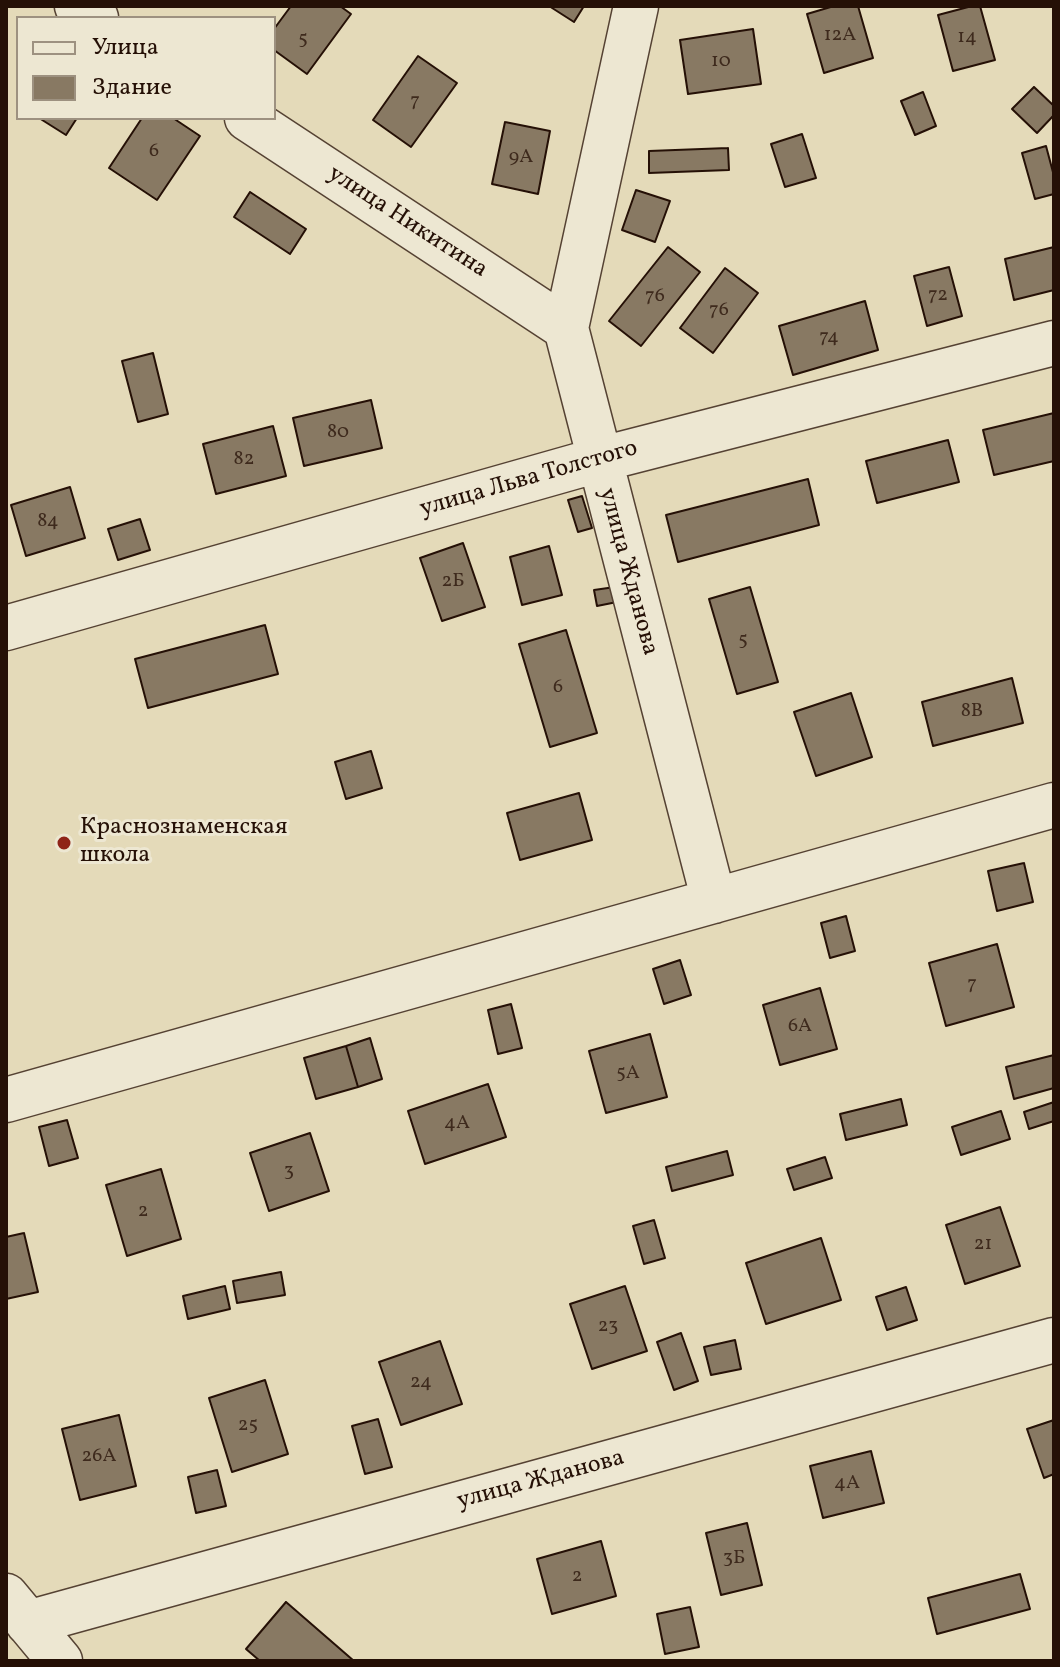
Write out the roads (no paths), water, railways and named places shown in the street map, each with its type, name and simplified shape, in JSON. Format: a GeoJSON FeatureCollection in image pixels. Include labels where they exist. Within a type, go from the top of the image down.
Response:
{"type":"FeatureCollection","features":[{"type":"Feature","properties":{"kind":"street","name":"улица Жданова"},"geometry":{"type":"LineString","coordinates":[[636,6],[566,328],[714,901]]}},
{"type":"Feature","properties":{"kind":"street","name":"улица Никитина"},"geometry":{"type":"LineString","coordinates":[[250,120],[566,328]]}},
{"type":"Feature","properties":{"kind":"street","name":"улица Льва Толстого"},"geometry":{"type":"LineString","coordinates":[[6,628],[598,460],[1054,343]]}},
{"type":"Feature","properties":{"kind":"street"},"geometry":{"type":"LineString","coordinates":[[6,1100],[1054,805]]}},
{"type":"Feature","properties":{"kind":"street","name":"улица Жданова"},"geometry":{"type":"LineString","coordinates":[[17,1610],[1054,1340]]}},
{"type":"Feature","properties":{"kind":"street"},"geometry":{"type":"LineString","coordinates":[[17,1610],[60,1661]]}},
{"type":"Feature","properties":{"kind":"place","name":"Краснознаменская школа"},"geometry":{"type":"Point","coordinates":[64,843]}}]}
